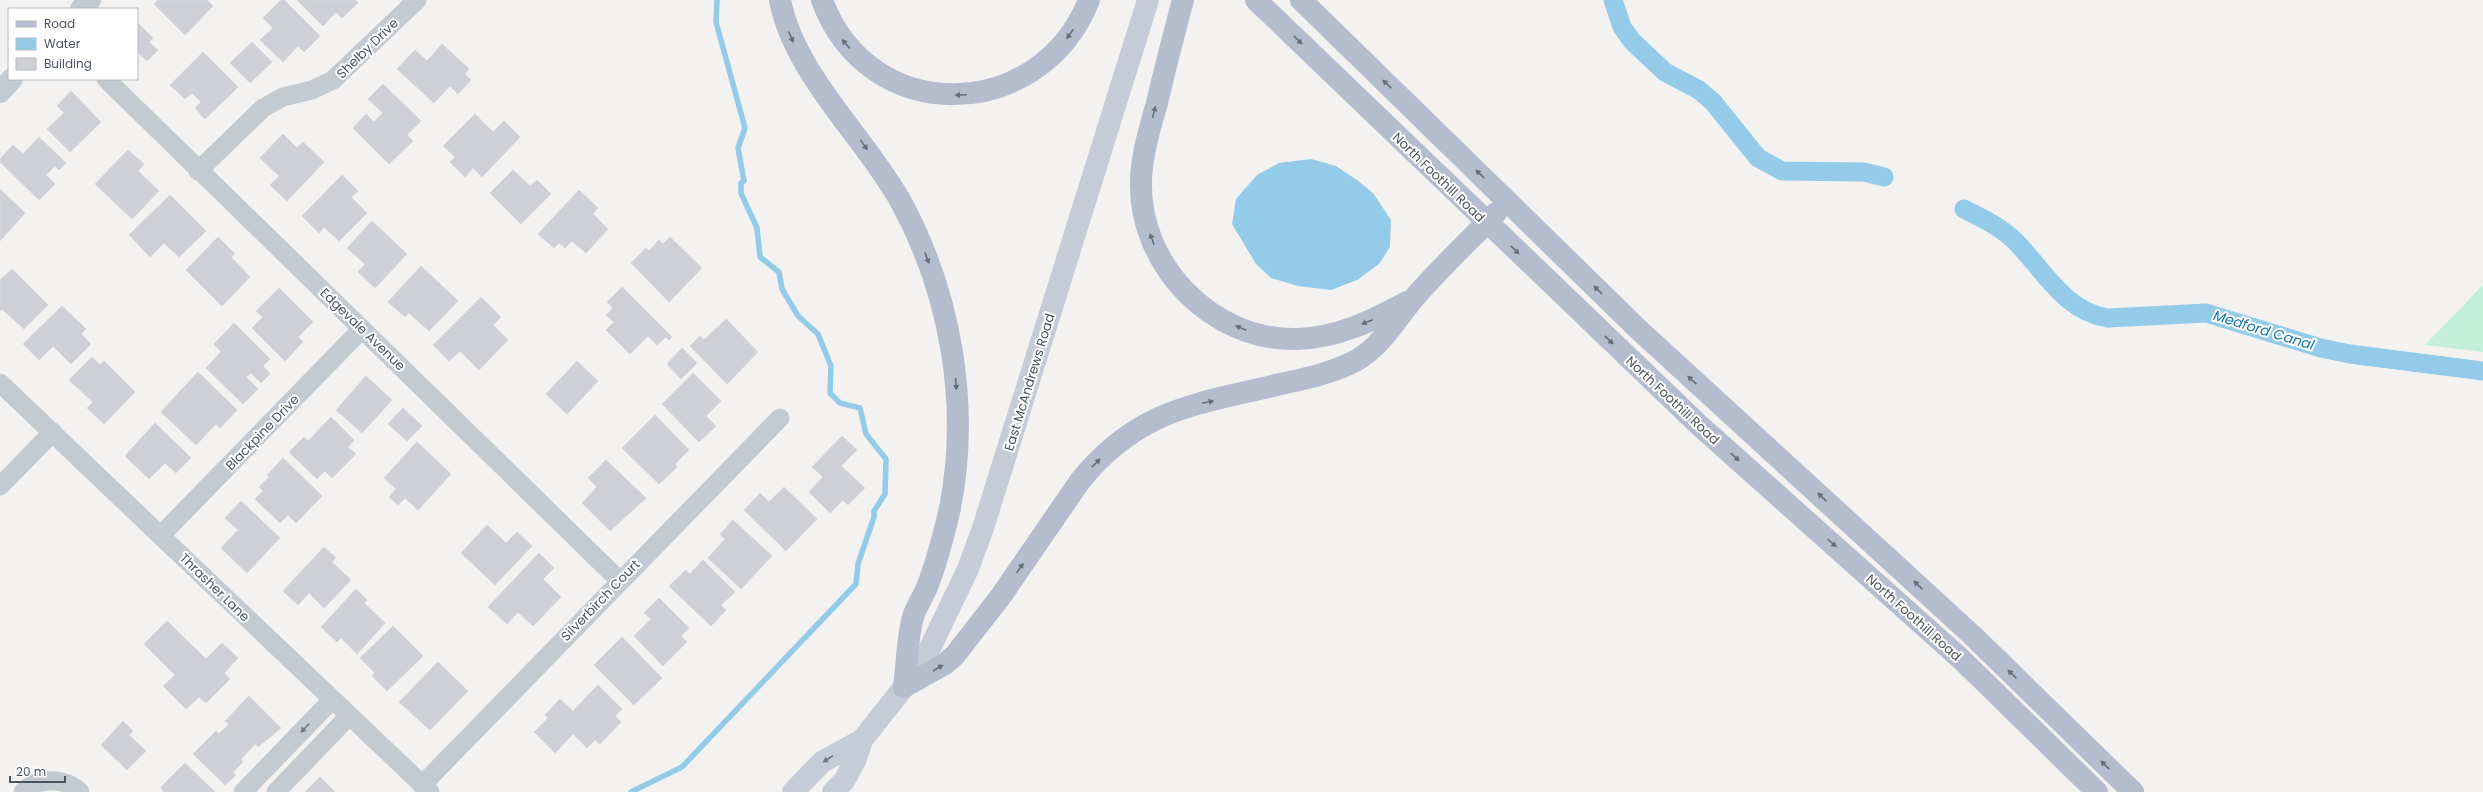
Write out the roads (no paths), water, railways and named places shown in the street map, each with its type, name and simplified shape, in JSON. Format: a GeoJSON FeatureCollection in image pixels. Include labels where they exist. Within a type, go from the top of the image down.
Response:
{"type":"FeatureCollection","features":[{"type":"Feature","properties":{"kind":"main road"},"geometry":{"type":"LineString","coordinates":[[780,0],[788,32],[801,57],[877,164],[913,226],[935,279],[950,342],[958,410],[956,460],[953,487],[934,565],[913,617],[904,687]]}},
{"type":"Feature","properties":{"kind":"main road"},"geometry":{"type":"LineString","coordinates":[[822,0],[838,35],[875,70],[915,90],[954,95],[994,90],[1017,81],[1040,67],[1069,35],[1089,0]]}},
{"type":"Feature","properties":{"kind":"main road","name":"East McAndrews Road"},"geometry":{"type":"LineString","coordinates":[[833,792],[844,781],[855,760],[862,740],[904,687],[929,650],[950,609],[983,528],[1148,0]]}},
{"type":"Feature","properties":{"kind":"main road","name":"North Foothill Road"},"geometry":{"type":"LineString","coordinates":[[1256,0],[1699,425],[1961,659],[2097,792]]}},
{"type":"Feature","properties":{"kind":"main road","name":"North Foothill Road"},"geometry":{"type":"LineString","coordinates":[[1301,0],[1720,406],[1972,635],[2133,792]]}},
{"type":"Feature","properties":{"kind":"main road"},"geometry":{"type":"LineString","coordinates":[[1182,5],[1144,152],[1141,180],[1144,211],[1152,241],[1164,265],[1180,286],[1199,304],[1220,319],[1260,335],[1285,338],[1309,338],[1339,333],[1378,318],[1414,298]]}},
{"type":"Feature","properties":{"kind":"main road"},"geometry":{"type":"LineString","coordinates":[[904,687],[945,664],[955,655],[1000,596],[1080,481],[1094,464],[1119,441],[1145,424],[1174,410],[1305,378],[1357,360],[1372,349],[1382,339],[1414,298],[1508,202]]}},
{"type":"Feature","properties":{"kind":"main road","name":"East McAndrews Road"},"geometry":{"type":"LineString","coordinates":[[793,792],[822,762],[862,740]]}},
{"type":"Feature","properties":{"kind":"street"},"geometry":{"type":"LineString","coordinates":[[82,8],[90,0]]}},
{"type":"Feature","properties":{"kind":"street","name":"Shelby Drive"},"geometry":{"type":"LineString","coordinates":[[198,171],[264,108],[283,97],[312,90],[333,80],[417,0]]}},
{"type":"Feature","properties":{"kind":"street"},"geometry":{"type":"LineString","coordinates":[[0,92],[11,80]]}},
{"type":"Feature","properties":{"kind":"street","name":"Edgevale Avenue"},"geometry":{"type":"LineString","coordinates":[[107,80],[198,171],[619,580]]}},
{"type":"Feature","properties":{"kind":"street","name":"Blackpine Drive"},"geometry":{"type":"LineString","coordinates":[[161,535],[362,329]]}},
{"type":"Feature","properties":{"kind":"street","name":"Thrasher Lane"},"geometry":{"type":"LineString","coordinates":[[0,383],[426,788]]}},
{"type":"Feature","properties":{"kind":"street","name":"Silverbirch Court"},"geometry":{"type":"LineString","coordinates":[[426,788],[619,580],[780,418]]}},
{"type":"Feature","properties":{"kind":"street"},"geometry":{"type":"LineString","coordinates":[[0,486],[53,432]]}},
{"type":"Feature","properties":{"kind":"street"},"geometry":{"type":"LineString","coordinates":[[243,792],[332,700]]}},
{"type":"Feature","properties":{"kind":"street"},"geometry":{"type":"LineString","coordinates":[[276,792],[349,716]]}},
{"type":"Feature","properties":{"kind":"street"},"geometry":{"type":"LineString","coordinates":[[23,792],[49,779],[72,784],[80,792]]}},
{"type":"Feature","properties":{"kind":"water"},"geometry":{"type":"Polygon","coordinates":[[[1311,159],[1336,166],[1357,180],[1373,193],[1391,220],[1390,247],[1379,264],[1357,280],[1331,290],[1298,286],[1271,278],[1256,264],[1232,224],[1236,199],[1257,175],[1279,163],[1311,159]]]}},
{"type":"Feature","properties":{"kind":"waterway"},"geometry":{"type":"LineString","coordinates":[[631,792],[682,767],[856,584],[858,564],[874,517],[874,511],[885,494],[886,459],[866,434],[860,408],[840,403],[830,393],[831,366],[818,334],[798,316],[782,289],[779,272],[760,257],[757,228],[741,193],[741,183],[744,181],[738,148],[745,128],[716,22],[717,0]]}},
{"type":"Feature","properties":{"kind":"waterway","name":"Medford Canal"},"geometry":{"type":"LineString","coordinates":[[1613,0],[1622,27],[1632,41],[1665,72],[1699,90],[1713,102],[1758,158],[1782,171],[1864,172],[1884,177]]}},
{"type":"Feature","properties":{"kind":"waterway","name":"Medford Canal"},"geometry":{"type":"LineString","coordinates":[[1964,209],[2004,231],[2026,252],[2046,277],[2067,299],[2079,308],[2093,314],[2108,318],[2206,313],[2321,348],[2350,354],[2483,371]]}}]}
